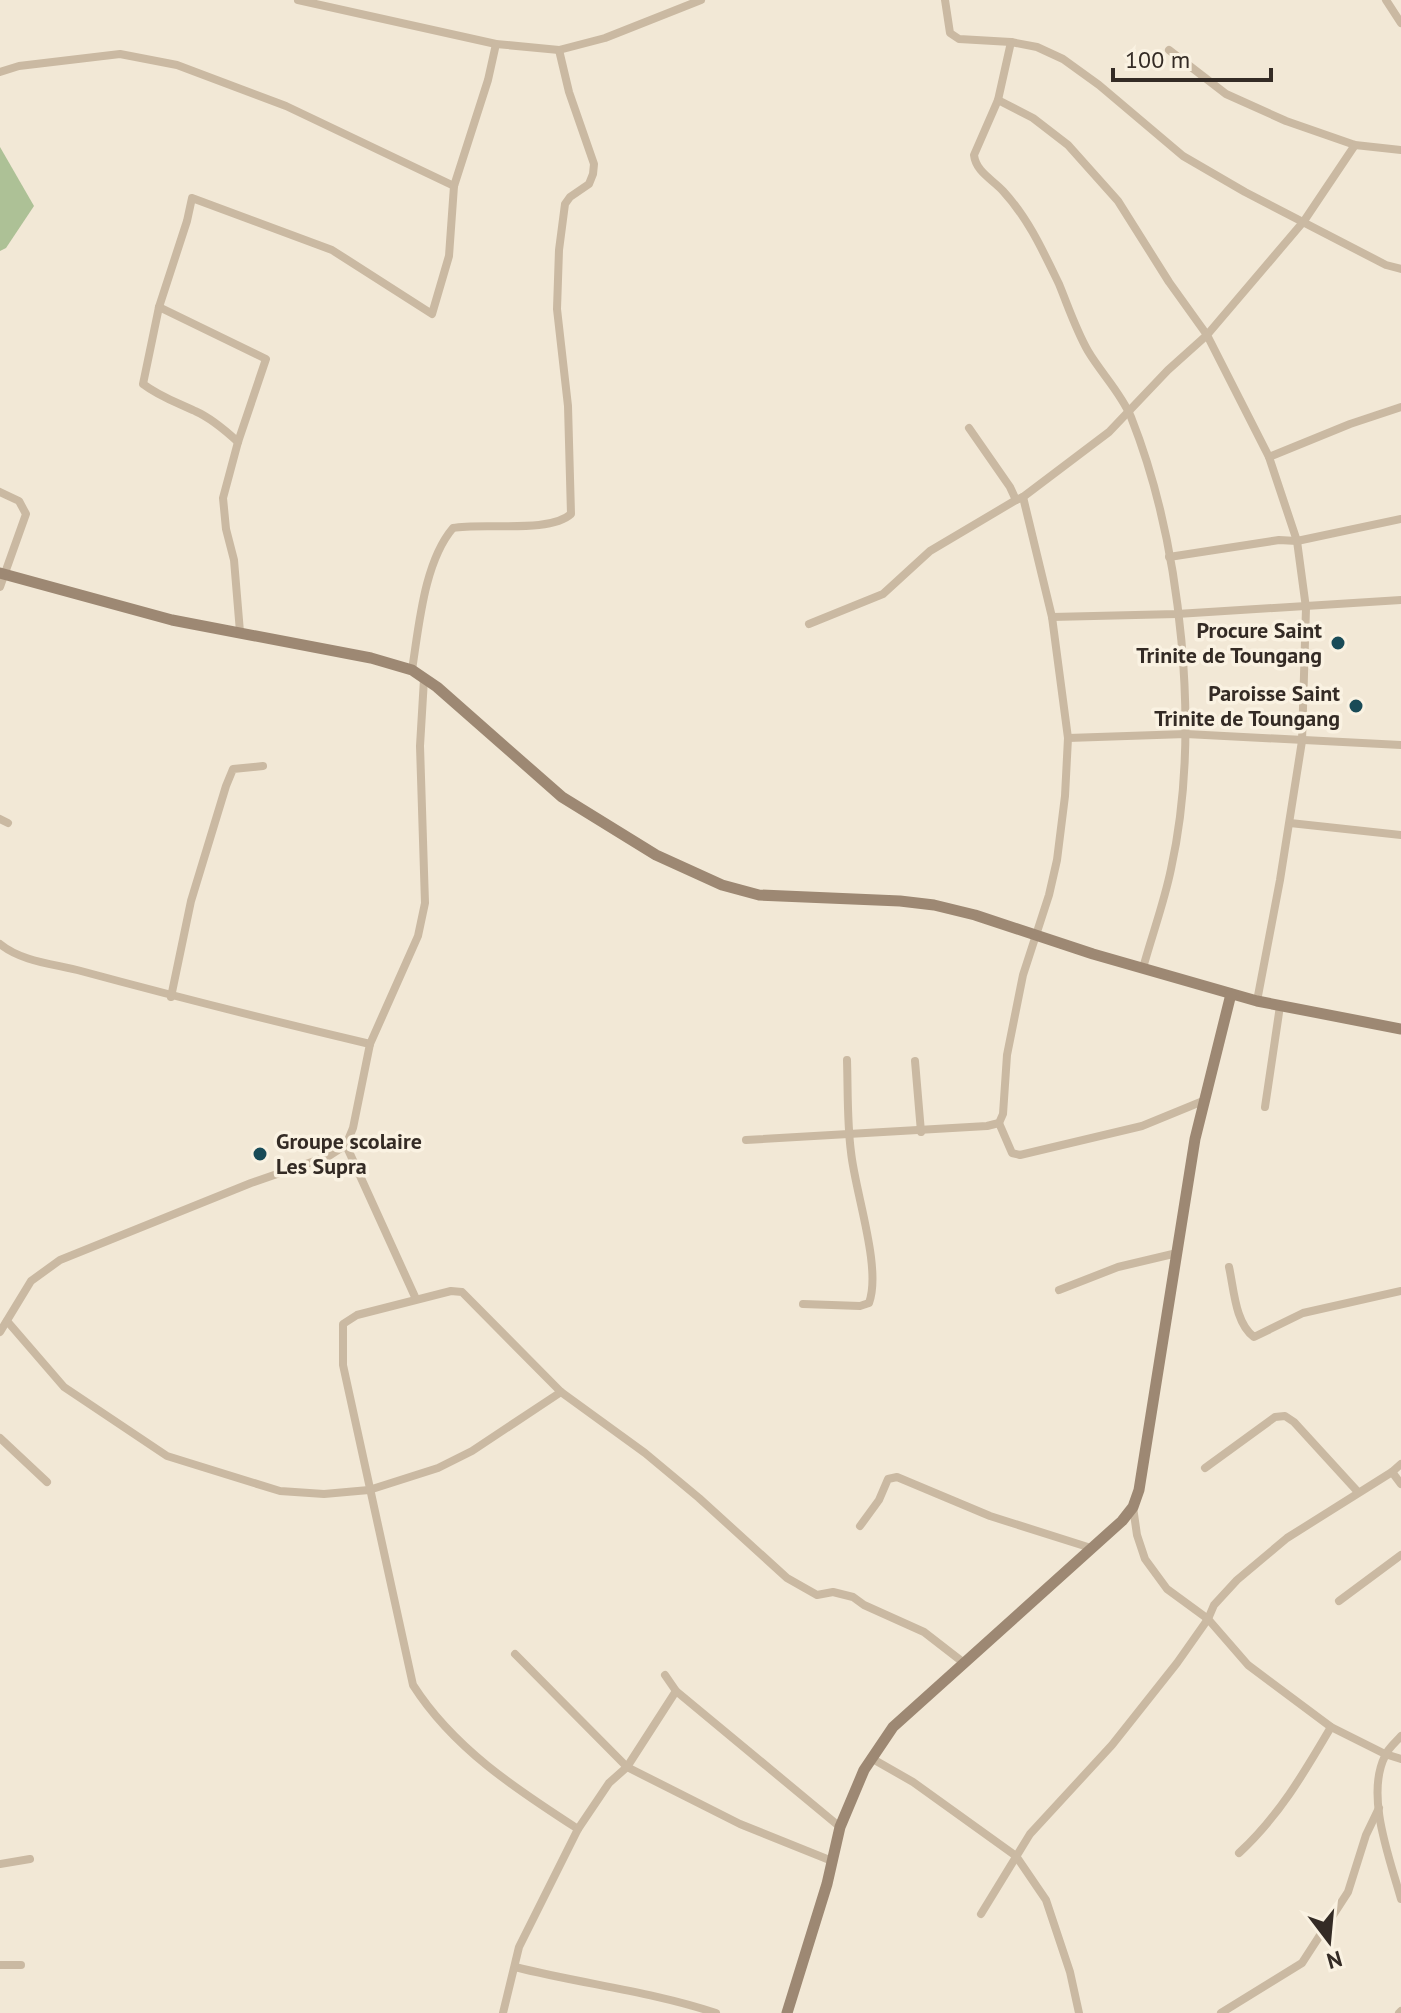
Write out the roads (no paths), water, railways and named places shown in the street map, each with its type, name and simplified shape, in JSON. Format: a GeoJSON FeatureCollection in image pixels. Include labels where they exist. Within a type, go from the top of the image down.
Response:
{"type":"FeatureCollection","features":[{"type":"Feature","properties":{"kind":"street"},"geometry":{"type":"LineString","coordinates":[[298,0],[496,44],[559,50],[605,38],[701,0]]}},
{"type":"Feature","properties":{"kind":"street"},"geometry":{"type":"LineString","coordinates":[[945,0],[950,33],[959,39],[1011,42],[1037,47],[1063,59],[1099,85],[1183,156],[1245,192],[1386,265],[1401,269]]}},
{"type":"Feature","properties":{"kind":"street"},"geometry":{"type":"LineString","coordinates":[[1386,0],[1401,23]]}},
{"type":"Feature","properties":{"kind":"street"},"geometry":{"type":"LineString","coordinates":[[1011,42],[998,100],[974,155],[975,163],[1003,191],[1032,228],[1087,349],[1129,413],[1149,470],[1169,557],[1182,655],[1186,734],[1171,870],[1143,968]]}},
{"type":"Feature","properties":{"kind":"street"},"geometry":{"type":"LineString","coordinates":[[238,442],[216,423],[160,396],[143,384],[159,307],[192,198],[332,250],[432,314],[449,256],[454,186],[488,80],[496,44]]}},
{"type":"Feature","properties":{"kind":"street"},"geometry":{"type":"LineString","coordinates":[[412,670],[424,596],[444,538],[453,528],[548,523],[565,520],[571,514],[568,406],[557,309],[559,250],[565,204],[589,184],[594,164],[569,92],[559,50]]}},
{"type":"Feature","properties":{"kind":"street"},"geometry":{"type":"LineString","coordinates":[[1169,50],[1226,94],[1286,121],[1355,145],[1401,150]]}},
{"type":"Feature","properties":{"kind":"street"},"geometry":{"type":"LineString","coordinates":[[0,72],[19,66],[120,54],[177,65],[286,106],[454,186]]}},
{"type":"Feature","properties":{"kind":"street"},"geometry":{"type":"LineString","coordinates":[[998,100],[1033,118],[1068,145],[1118,201],[1207,335],[1269,457],[1297,541],[1306,608],[1302,741],[1257,1001]]}},
{"type":"Feature","properties":{"kind":"street"},"geometry":{"type":"LineString","coordinates":[[809,624],[883,594],[930,551],[1020,498],[1078,457],[1129,413],[1168,370],[1207,335],[1304,221],[1355,145]]}},
{"type":"Feature","properties":{"kind":"street"},"geometry":{"type":"LineString","coordinates":[[159,307],[266,359],[223,498],[226,529],[234,560],[240,632]]}},
{"type":"Feature","properties":{"kind":"street"},"geometry":{"type":"LineString","coordinates":[[1269,457],[1401,407]]}},
{"type":"Feature","properties":{"kind":"street"},"geometry":{"type":"LineString","coordinates":[[969,428],[1020,498],[1052,617],[1068,738],[1057,860],[1023,975],[1007,1055],[1003,1114],[999,1123],[1006,1145],[1012,1153],[1020,1155],[1142,1126],[1203,1101]]}},
{"type":"Feature","properties":{"kind":"street"},"geometry":{"type":"LineString","coordinates":[[0,492],[19,501],[26,514],[0,587]]}},
{"type":"Feature","properties":{"kind":"street"},"geometry":{"type":"LineString","coordinates":[[1169,557],[1279,540],[1297,541],[1401,519]]}},
{"type":"Feature","properties":{"kind":"street"},"geometry":{"type":"LineString","coordinates":[[3,574],[172,620],[371,658],[412,670],[562,797],[625,838],[722,885],[759,895],[934,905],[1257,1001],[1401,1029]]}},
{"type":"Feature","properties":{"kind":"street"},"geometry":{"type":"LineString","coordinates":[[1052,617],[1306,608],[1401,600]]}},
{"type":"Feature","properties":{"kind":"street"},"geometry":{"type":"LineString","coordinates":[[0,1332],[31,1281],[60,1260],[251,1183],[329,1156],[346,1145],[353,1128],[370,1044],[418,936],[425,903],[420,746],[424,679]]}},
{"type":"Feature","properties":{"kind":"street"},"geometry":{"type":"LineString","coordinates":[[1068,738],[1186,734],[1401,745]]}},
{"type":"Feature","properties":{"kind":"street"},"geometry":{"type":"LineString","coordinates":[[171,997],[191,901],[226,786],[233,769],[263,766]]}},
{"type":"Feature","properties":{"kind":"street"},"geometry":{"type":"LineString","coordinates":[[1290,823],[1401,835]]}},
{"type":"Feature","properties":{"kind":"street"},"geometry":{"type":"LineString","coordinates":[[0,944],[35,961],[370,1044]]}},
{"type":"Feature","properties":{"kind":"street"},"geometry":{"type":"LineString","coordinates":[[787,2013],[840,1827],[871,1758],[893,1727],[1122,1521],[1133,1507],[1139,1490],[1203,1101],[1231,994]]}},
{"type":"Feature","properties":{"kind":"street"},"geometry":{"type":"LineString","coordinates":[[1265,1107],[1280,1006]]}},
{"type":"Feature","properties":{"kind":"street"},"geometry":{"type":"LineString","coordinates":[[803,1304],[860,1306],[869,1303],[873,1293],[867,1232],[854,1176],[849,1135],[847,1060]]}},
{"type":"Feature","properties":{"kind":"street"},"geometry":{"type":"LineString","coordinates":[[915,1061],[921,1132]]}},
{"type":"Feature","properties":{"kind":"street"},"geometry":{"type":"LineString","coordinates":[[746,1140],[823,1134],[921,1132],[999,1123]]}},
{"type":"Feature","properties":{"kind":"street"},"geometry":{"type":"LineString","coordinates":[[346,1145],[416,1299]]}},
{"type":"Feature","properties":{"kind":"street"},"geometry":{"type":"LineString","coordinates":[[1059,1290],[1118,1267],[1177,1253]]}},
{"type":"Feature","properties":{"kind":"street"},"geometry":{"type":"LineString","coordinates":[[1229,1267],[1240,1318],[1245,1331],[1254,1337],[1303,1313],[1401,1291]]}},
{"type":"Feature","properties":{"kind":"street"},"geometry":{"type":"LineString","coordinates":[[578,1829],[480,1760],[431,1713],[413,1685],[343,1365],[343,1324],[357,1315],[451,1291],[462,1292],[561,1392],[645,1453],[787,1578],[817,1595],[833,1592],[853,1597],[924,1632],[964,1663]]}},
{"type":"Feature","properties":{"kind":"street"},"geometry":{"type":"LineString","coordinates":[[7,1321],[64,1387],[167,1456],[280,1491],[324,1494],[369,1490],[438,1468],[472,1451],[561,1392]]}},
{"type":"Feature","properties":{"kind":"street"},"geometry":{"type":"LineString","coordinates":[[1205,1468],[1275,1417],[1285,1416],[1358,1492]]}},
{"type":"Feature","properties":{"kind":"street"},"geometry":{"type":"LineString","coordinates":[[0,1438],[47,1482]]}},
{"type":"Feature","properties":{"kind":"street"},"geometry":{"type":"LineString","coordinates":[[981,1914],[1030,1834],[1112,1745],[1208,1619],[1214,1605],[1237,1580],[1287,1538],[1401,1464]]}},
{"type":"Feature","properties":{"kind":"street"},"geometry":{"type":"LineString","coordinates":[[1392,1472],[1401,1484]]}},
{"type":"Feature","properties":{"kind":"street"},"geometry":{"type":"LineString","coordinates":[[860,1526],[879,1500],[888,1479],[897,1477],[990,1516],[1091,1548]]}},
{"type":"Feature","properties":{"kind":"street"},"geometry":{"type":"LineString","coordinates":[[1133,1507],[1145,1559],[1167,1589],[1208,1619],[1248,1665],[1331,1727],[1401,1759]]}},
{"type":"Feature","properties":{"kind":"street"},"geometry":{"type":"LineString","coordinates":[[1339,1601],[1401,1555]]}},
{"type":"Feature","properties":{"kind":"street"},"geometry":{"type":"LineString","coordinates":[[515,1654],[627,1767],[740,1824],[832,1861]]}},
{"type":"Feature","properties":{"kind":"street"},"geometry":{"type":"LineString","coordinates":[[665,1675],[676,1691],[840,1827]]}},
{"type":"Feature","properties":{"kind":"street"},"geometry":{"type":"LineString","coordinates":[[503,2013],[527,1928],[578,1829],[609,1783],[627,1767],[676,1691]]}},
{"type":"Feature","properties":{"kind":"street"},"geometry":{"type":"LineString","coordinates":[[1239,1853],[1273,1819],[1299,1783],[1331,1727]]}},
{"type":"Feature","properties":{"kind":"street"},"geometry":{"type":"LineString","coordinates":[[1401,1736],[1385,1754],[1378,1785],[1379,1808],[1401,1899]]}},
{"type":"Feature","properties":{"kind":"street"},"geometry":{"type":"LineString","coordinates":[[871,1758],[913,1782],[1016,1856],[1046,1900],[1070,1972],[1079,2013]]}},
{"type":"Feature","properties":{"kind":"street"},"geometry":{"type":"LineString","coordinates":[[1221,2013],[1302,1963],[1348,1892],[1366,1835],[1379,1808]]}},
{"type":"Feature","properties":{"kind":"street"},"geometry":{"type":"LineString","coordinates":[[0,1864],[30,1859]]}},
{"type":"Feature","properties":{"kind":"street"},"geometry":{"type":"LineString","coordinates":[[0,1965],[21,1965]]}},
{"type":"Feature","properties":{"kind":"street"},"geometry":{"type":"LineString","coordinates":[[515,1967],[575,1982],[675,2000],[716,2013]]}},
{"type":"Feature","properties":{"kind":"place","name":"Procure Saint Trinite de Toungang"},"geometry":{"type":"Point","coordinates":[1338,643]}},
{"type":"Feature","properties":{"kind":"place","name":"Paroisse Saint Trinite de Toungang"},"geometry":{"type":"Point","coordinates":[1356,706]}},
{"type":"Feature","properties":{"kind":"place","name":"Groupe scolaire Les Supra"},"geometry":{"type":"Point","coordinates":[260,1154]}}]}
